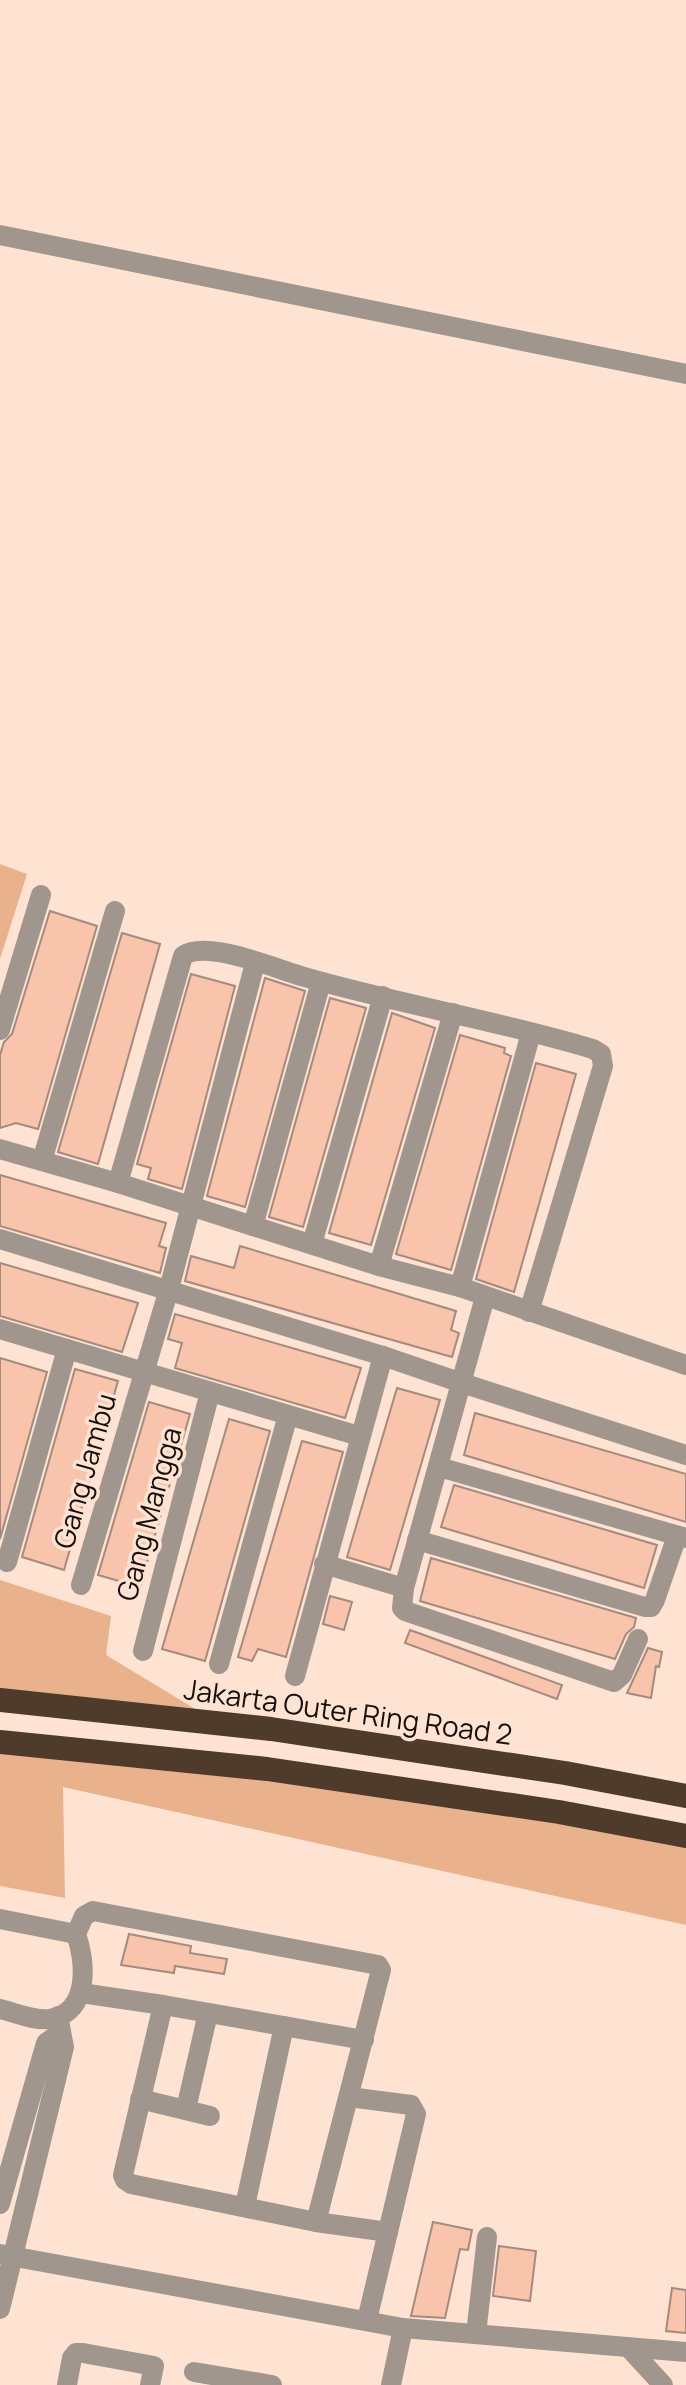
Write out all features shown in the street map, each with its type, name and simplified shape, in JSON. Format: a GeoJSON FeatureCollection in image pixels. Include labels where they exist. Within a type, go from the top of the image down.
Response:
{"type":"FeatureCollection","features":[{"type":"Feature","properties":{"kind":"highway","name":"Jakarta Outer Ring Road 2"},"geometry":{"type":"LineString","coordinates":[[0,1700],[271,1729],[565,1773],[686,1796]]}},
{"type":"Feature","properties":{"kind":"highway"},"geometry":{"type":"LineString","coordinates":[[0,1742],[267,1769],[559,1812],[686,1836]]}},
{"type":"Feature","properties":{"kind":"street"},"geometry":{"type":"LineString","coordinates":[[0,235],[686,374]]}},
{"type":"Feature","properties":{"kind":"street"},"geometry":{"type":"LineString","coordinates":[[0,1030],[41,895]]}},
{"type":"Feature","properties":{"kind":"street"},"geometry":{"type":"LineString","coordinates":[[42,1161],[115,911]]}},
{"type":"Feature","properties":{"kind":"street"},"geometry":{"type":"LineString","coordinates":[[118,1183],[183,956],[201,950],[593,1049],[601,1054],[603,1066],[529,1312]]}},
{"type":"Feature","properties":{"kind":"street","name":"Gang Jambu"},"geometry":{"type":"LineString","coordinates":[[81,1585],[169,1289],[255,963]]}},
{"type":"Feature","properties":{"kind":"street"},"geometry":{"type":"LineString","coordinates":[[253,1226],[321,982]]}},
{"type":"Feature","properties":{"kind":"street"},"geometry":{"type":"LineString","coordinates":[[312,1244],[383,996]]}},
{"type":"Feature","properties":{"kind":"street"},"geometry":{"type":"LineString","coordinates":[[379,1266],[453,1013]]}},
{"type":"Feature","properties":{"kind":"street"},"geometry":{"type":"LineString","coordinates":[[460,1287],[531,1033]]}},
{"type":"Feature","properties":{"kind":"street"},"geometry":{"type":"LineString","coordinates":[[0,1149],[379,1266],[460,1287],[686,1365]]}},
{"type":"Feature","properties":{"kind":"street"},"geometry":{"type":"LineString","coordinates":[[0,1239],[383,1356],[686,1455]]}},
{"type":"Feature","properties":{"kind":"street"},"geometry":{"type":"LineString","coordinates":[[485,1297],[404,1588],[401,1601],[405,1611],[614,1682],[622,1675],[638,1639]]}},
{"type":"Feature","properties":{"kind":"street"},"geometry":{"type":"LineString","coordinates":[[0,1329],[359,1436]]}},
{"type":"Feature","properties":{"kind":"street"},"geometry":{"type":"LineString","coordinates":[[7,1562],[67,1349]]}},
{"type":"Feature","properties":{"kind":"street"},"geometry":{"type":"LineString","coordinates":[[295,1676],[383,1356]]}},
{"type":"Feature","properties":{"kind":"street","name":"Gang Mangga"},"geometry":{"type":"LineString","coordinates":[[143,1651],[210,1392]]}},
{"type":"Feature","properties":{"kind":"street"},"geometry":{"type":"LineString","coordinates":[[219,1664],[288,1415]]}},
{"type":"Feature","properties":{"kind":"street"},"geometry":{"type":"LineString","coordinates":[[417,1540],[651,1607],[681,1537],[439,1467]]}},
{"type":"Feature","properties":{"kind":"street"},"geometry":{"type":"LineString","coordinates":[[324,1564],[404,1588]]}},
{"type":"Feature","properties":{"kind":"street"},"geometry":{"type":"LineString","coordinates":[[0,2204],[46,2043],[81,1993],[83,1964],[76,1934],[87,1912],[99,1910],[373,1962],[381,1970],[316,2222]]}},
{"type":"Feature","properties":{"kind":"street"},"geometry":{"type":"LineString","coordinates":[[0,1919],[76,1934]]}},
{"type":"Feature","properties":{"kind":"street"},"geometry":{"type":"LineString","coordinates":[[81,1993],[364,2040]]}},
{"type":"Feature","properties":{"kind":"street"},"geometry":{"type":"LineString","coordinates":[[163,2005],[123,2175],[125,2180],[131,2184],[316,2222],[388,2232]]}},
{"type":"Feature","properties":{"kind":"street"},"geometry":{"type":"LineString","coordinates":[[0,2009],[59,2025]]}},
{"type":"Feature","properties":{"kind":"street"},"geometry":{"type":"LineString","coordinates":[[186,2109],[208,2013]]}},
{"type":"Feature","properties":{"kind":"street"},"geometry":{"type":"LineString","coordinates":[[0,2309],[7,2256],[64,2047],[59,2025]]}},
{"type":"Feature","properties":{"kind":"street"},"geometry":{"type":"LineString","coordinates":[[245,2206],[284,2026]]}},
{"type":"Feature","properties":{"kind":"street"},"geometry":{"type":"LineString","coordinates":[[349,2097],[411,2105],[416,2114],[367,2320]]}},
{"type":"Feature","properties":{"kind":"street"},"geometry":{"type":"LineString","coordinates":[[140,2099],[210,2116]]}},
{"type":"Feature","properties":{"kind":"street"},"geometry":{"type":"LineString","coordinates":[[476,2334],[487,2237]]}},
{"type":"Feature","properties":{"kind":"street"},"geometry":{"type":"LineString","coordinates":[[7,2256],[403,2328],[686,2352]]}},
{"type":"Feature","properties":{"kind":"street"},"geometry":{"type":"LineString","coordinates":[[391,2385],[403,2328]]}},
{"type":"Feature","properties":{"kind":"street"},"geometry":{"type":"LineString","coordinates":[[629,2348],[663,2385]]}},
{"type":"Feature","properties":{"kind":"street"},"geometry":{"type":"LineString","coordinates":[[67,2385],[72,2358],[76,2353],[154,2366],[150,2385]]}},
{"type":"Feature","properties":{"kind":"street"},"geometry":{"type":"LineString","coordinates":[[194,2372],[272,2385]]}},
{"type":"Feature","properties":{"kind":"shaded area"},"geometry":{"type":"Polygon","coordinates":[[[0,864],[27,874],[0,959],[0,864]]]}},
{"type":"Feature","properties":{"kind":"shaded area"},"geometry":{"type":"Polygon","coordinates":[[[0,1580],[111,1616],[106,1655],[220,1724],[0,1700],[0,1580]]]}},
{"type":"Feature","properties":{"kind":"shaded area"},"geometry":{"type":"Polygon","coordinates":[[[0,1742],[686,1836],[686,1925],[63,1787],[65,1898],[0,1886],[0,1742]]]}},
{"type":"Feature","properties":{"kind":"building"},"geometry":{"type":"Polygon","coordinates":[[[50,911],[97,926],[38,1129],[16,1123],[0,1128],[0,1055],[4,1042],[12,1034],[50,911]]]}},
{"type":"Feature","properties":{"kind":"building"},"geometry":{"type":"Polygon","coordinates":[[[122,933],[160,944],[98,1164],[58,1152],[122,933]]]}},
{"type":"Feature","properties":{"kind":"building"},"geometry":{"type":"Polygon","coordinates":[[[191,974],[235,986],[182,1189],[148,1179],[151,1168],[137,1164],[191,974]]]}},
{"type":"Feature","properties":{"kind":"building"},"geometry":{"type":"Polygon","coordinates":[[[265,978],[305,991],[245,1207],[207,1196],[265,978]]]}},
{"type":"Feature","properties":{"kind":"building"},"geometry":{"type":"Polygon","coordinates":[[[330,998],[366,1008],[303,1227],[269,1217],[330,998]]]}},
{"type":"Feature","properties":{"kind":"building"},"geometry":{"type":"Polygon","coordinates":[[[392,1013],[435,1028],[371,1245],[329,1233],[392,1013]]]}},
{"type":"Feature","properties":{"kind":"building"},"geometry":{"type":"Polygon","coordinates":[[[460,1035],[505,1048],[504,1053],[511,1056],[451,1270],[396,1254],[460,1035]]]}},
{"type":"Feature","properties":{"kind":"building"},"geometry":{"type":"Polygon","coordinates":[[[536,1063],[576,1074],[514,1292],[476,1279],[536,1063]]]}},
{"type":"Feature","properties":{"kind":"building"},"geometry":{"type":"Polygon","coordinates":[[[0,1175],[166,1223],[159,1246],[166,1248],[160,1273],[0,1226],[0,1175]]]}},
{"type":"Feature","properties":{"kind":"building"},"geometry":{"type":"Polygon","coordinates":[[[240,1246],[456,1311],[451,1330],[459,1333],[452,1357],[185,1281],[191,1256],[234,1268],[240,1246]]]}},
{"type":"Feature","properties":{"kind":"building"},"geometry":{"type":"Polygon","coordinates":[[[0,1263],[138,1303],[122,1352],[0,1316],[0,1263]]]}},
{"type":"Feature","properties":{"kind":"building"},"geometry":{"type":"Polygon","coordinates":[[[175,1314],[361,1368],[345,1418],[175,1368],[182,1343],[168,1339],[175,1314]]]}},
{"type":"Feature","properties":{"kind":"building"},"geometry":{"type":"Polygon","coordinates":[[[0,1358],[47,1372],[0,1539],[0,1358]]]}},
{"type":"Feature","properties":{"kind":"building"},"geometry":{"type":"Polygon","coordinates":[[[75,1369],[118,1381],[64,1570],[22,1557],[75,1369]]]}},
{"type":"Feature","properties":{"kind":"building"},"geometry":{"type":"Polygon","coordinates":[[[397,1388],[440,1400],[390,1570],[347,1557],[397,1388]]]}},
{"type":"Feature","properties":{"kind":"building"},"geometry":{"type":"Polygon","coordinates":[[[149,1402],[190,1414],[140,1587],[98,1575],[149,1402]]]}},
{"type":"Feature","properties":{"kind":"building"},"geometry":{"type":"Polygon","coordinates":[[[475,1413],[686,1474],[686,1522],[464,1455],[475,1413]]]}},
{"type":"Feature","properties":{"kind":"building"},"geometry":{"type":"Polygon","coordinates":[[[229,1419],[270,1431],[205,1661],[162,1649],[229,1419]]]}},
{"type":"Feature","properties":{"kind":"building"},"geometry":{"type":"Polygon","coordinates":[[[302,1441],[343,1452],[286,1657],[258,1649],[252,1661],[238,1657],[302,1441]]]}},
{"type":"Feature","properties":{"kind":"building"},"geometry":{"type":"Polygon","coordinates":[[[454,1485],[657,1545],[644,1588],[441,1527],[454,1485]]]}},
{"type":"Feature","properties":{"kind":"building"},"geometry":{"type":"Polygon","coordinates":[[[431,1558],[636,1618],[634,1627],[626,1634],[615,1659],[420,1601],[431,1558]]]}},
{"type":"Feature","properties":{"kind":"building"},"geometry":{"type":"Polygon","coordinates":[[[330,1596],[352,1602],[344,1630],[323,1624],[330,1596]]]}},
{"type":"Feature","properties":{"kind":"building"},"geometry":{"type":"Polygon","coordinates":[[[410,1630],[562,1685],[557,1699],[405,1643],[410,1630]]]}},
{"type":"Feature","properties":{"kind":"building"},"geometry":{"type":"Polygon","coordinates":[[[648,1648],[662,1652],[659,1667],[656,1666],[651,1698],[627,1693],[648,1648]]]}},
{"type":"Feature","properties":{"kind":"building"},"geometry":{"type":"Polygon","coordinates":[[[129,1934],[191,1946],[190,1953],[227,1959],[224,1974],[175,1966],[174,1973],[121,1965],[129,1934]]]}},
{"type":"Feature","properties":{"kind":"building"},"geometry":{"type":"Polygon","coordinates":[[[433,2222],[472,2230],[468,2250],[460,2249],[445,2318],[411,2316],[433,2222]]]}},
{"type":"Feature","properties":{"kind":"building"},"geometry":{"type":"Polygon","coordinates":[[[499,2246],[536,2251],[530,2301],[493,2296],[499,2246]]]}},
{"type":"Feature","properties":{"kind":"building"},"geometry":{"type":"Polygon","coordinates":[[[672,2288],[686,2290],[686,2333],[666,2331],[672,2288]]]}}]}
